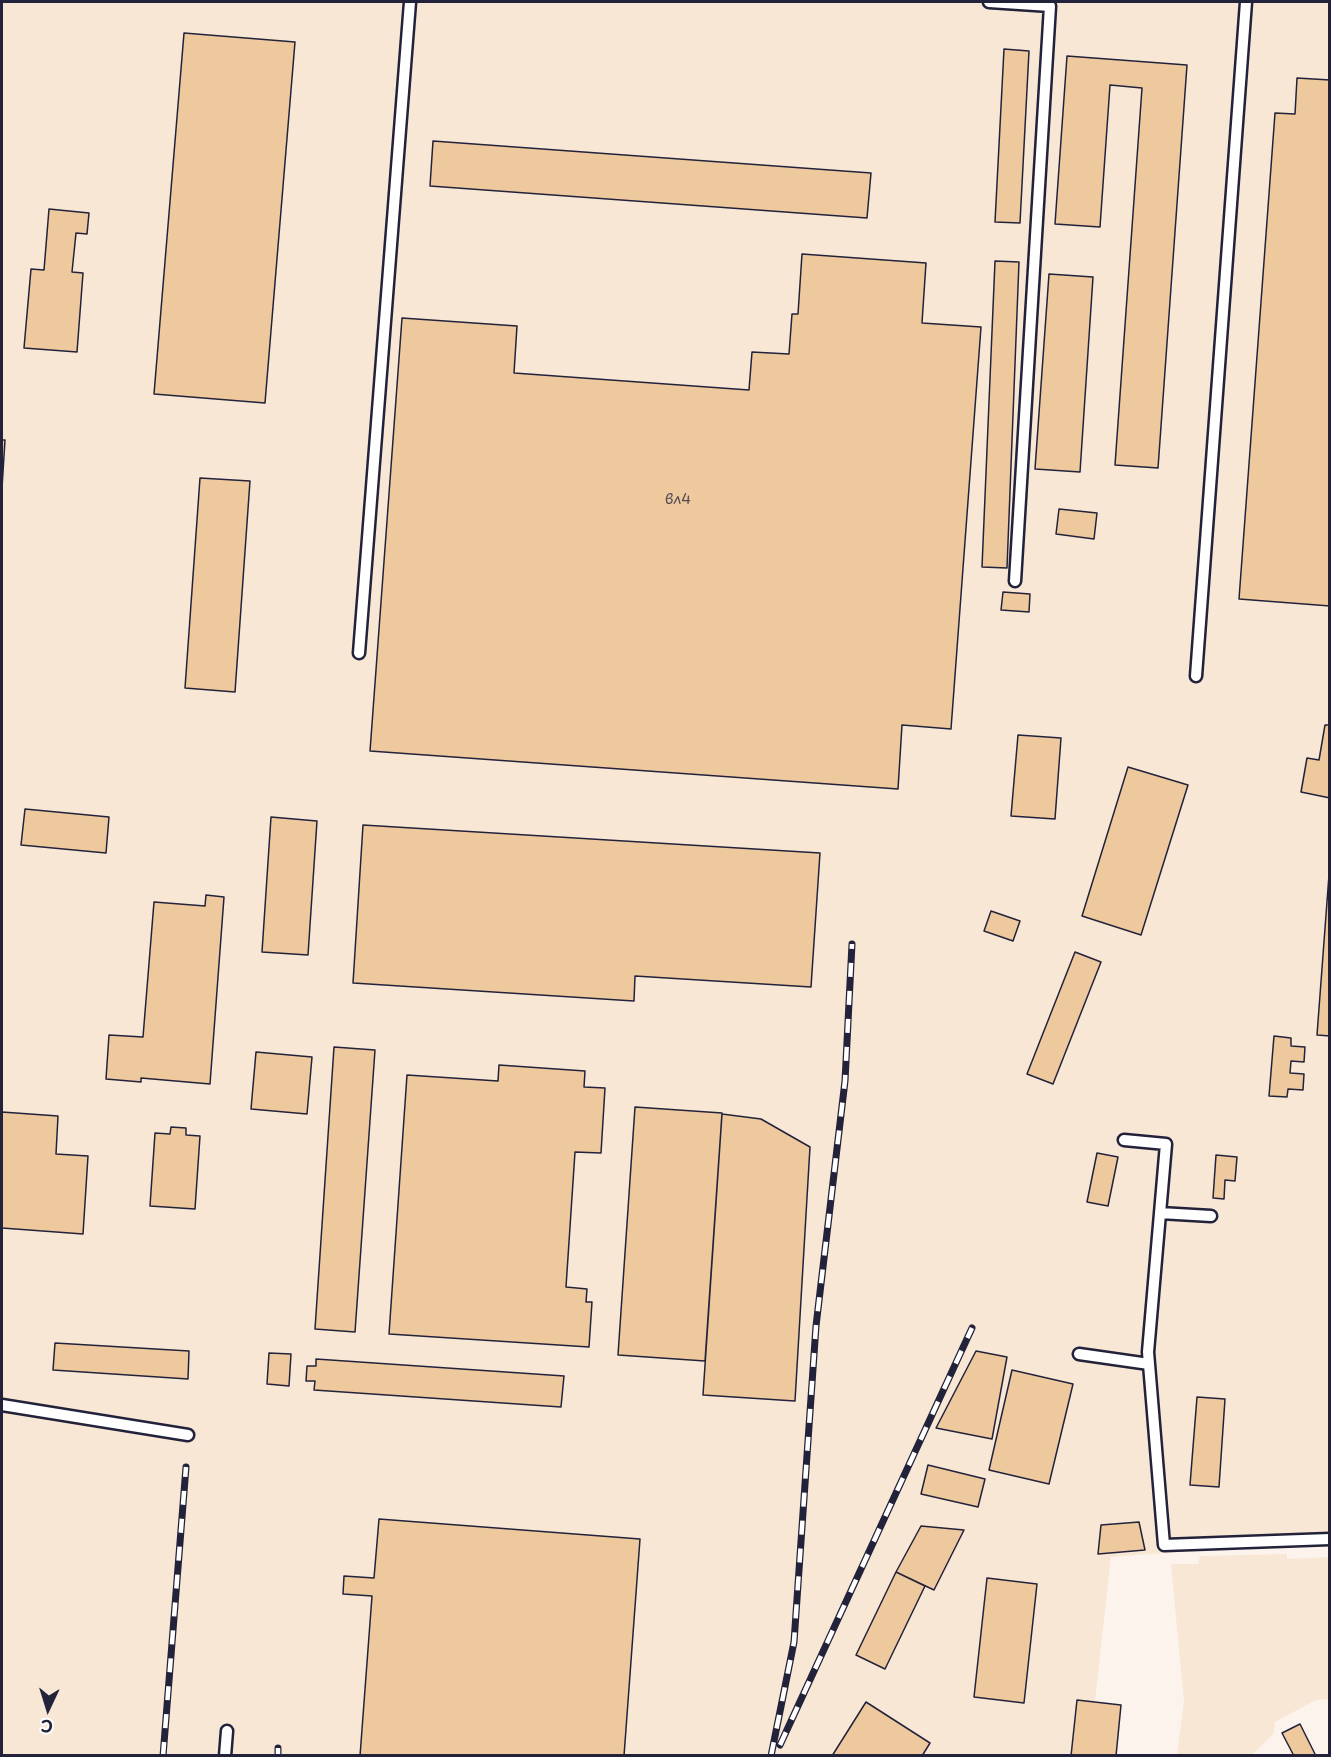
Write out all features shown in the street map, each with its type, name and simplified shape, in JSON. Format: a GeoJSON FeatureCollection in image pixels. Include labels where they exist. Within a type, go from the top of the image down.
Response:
{"type":"FeatureCollection","features":[{"type":"Feature","properties":{"kind":"lane"},"geometry":{"type":"LineString","coordinates":[[359,653],[410,2]]}},
{"type":"Feature","properties":{"kind":"lane"},"geometry":{"type":"LineString","coordinates":[[989,2],[1050,6],[1015,581]]}},
{"type":"Feature","properties":{"kind":"lane"},"geometry":{"type":"LineString","coordinates":[[1196,676],[1246,2]]}},
{"type":"Feature","properties":{"kind":"lane"},"geometry":{"type":"LineString","coordinates":[[1124,1140],[1166,1144],[1149,1364],[1164,1545],[1329,1539]]}},
{"type":"Feature","properties":{"kind":"lane"},"geometry":{"type":"LineString","coordinates":[[1160,1213],[1211,1216]]}},
{"type":"Feature","properties":{"kind":"lane"},"geometry":{"type":"LineString","coordinates":[[1079,1354],[1149,1364]]}},
{"type":"Feature","properties":{"kind":"lane"},"geometry":{"type":"LineString","coordinates":[[2,1405],[188,1435]]}},
{"type":"Feature","properties":{"kind":"lane"},"geometry":{"type":"LineString","coordinates":[[225,1755],[227,1731]]}},
{"type":"Feature","properties":{"kind":"shaded area"},"geometry":{"type":"Polygon","coordinates":[[[2,2],[1329,2],[1329,1541],[1111,1557],[1089,1755],[2,1756],[2,2]]]}},
{"type":"Feature","properties":{"kind":"shaded area"},"geometry":{"type":"Polygon","coordinates":[[[1287,1554],[1287,1559],[1329,1557],[1329,1699],[1316,1700],[1275,1722],[1274,1733],[1252,1755],[1177,1755],[1184,1701],[1171,1564],[1198,1564],[1200,1556],[1287,1554]]]}},
{"type":"Feature","properties":{"kind":"building"},"geometry":{"type":"Polygon","coordinates":[[[184,33],[295,42],[265,403],[154,394],[184,33]]]}},
{"type":"Feature","properties":{"kind":"building"},"geometry":{"type":"Polygon","coordinates":[[[1004,49],[1029,51],[1020,223],[995,222],[1004,49]]]}},
{"type":"Feature","properties":{"kind":"building"},"geometry":{"type":"Polygon","coordinates":[[[1067,56],[1187,65],[1158,468],[1115,465],[1142,88],[1110,85],[1100,227],[1055,224],[1067,56]]]}},
{"type":"Feature","properties":{"kind":"building"},"geometry":{"type":"Polygon","coordinates":[[[1297,78],[1330,80],[1330,606],[1239,599],[1275,113],[1295,114],[1297,78]]]}},
{"type":"Feature","properties":{"kind":"building"},"geometry":{"type":"Polygon","coordinates":[[[433,141],[871,173],[867,218],[430,186],[433,141]]]}},
{"type":"Feature","properties":{"kind":"building"},"geometry":{"type":"Polygon","coordinates":[[[49,209],[89,213],[87,234],[76,233],[72,272],[83,273],[77,352],[24,348],[31,269],[44,270],[49,209]]]}},
{"type":"Feature","properties":{"kind":"building"},"geometry":{"type":"Polygon","coordinates":[[[802,254],[926,263],[922,323],[981,327],[951,729],[902,725],[898,789],[370,751],[402,318],[517,326],[514,373],[749,390],[752,352],[789,354],[792,314],[798,314],[802,254]]]}},
{"type":"Feature","properties":{"kind":"building"},"geometry":{"type":"Polygon","coordinates":[[[995,261],[1019,262],[1007,568],[982,567],[995,261]]]}},
{"type":"Feature","properties":{"kind":"building"},"geometry":{"type":"Polygon","coordinates":[[[1049,274],[1093,277],[1080,472],[1035,469],[1049,274]]]}},
{"type":"Feature","properties":{"kind":"building"},"geometry":{"type":"Polygon","coordinates":[[[2,440],[5,440],[2,488],[2,440]]]}},
{"type":"Feature","properties":{"kind":"building"},"geometry":{"type":"Polygon","coordinates":[[[200,478],[250,481],[235,692],[185,688],[200,478]]]}},
{"type":"Feature","properties":{"kind":"building"},"geometry":{"type":"Polygon","coordinates":[[[1059,509],[1097,513],[1094,539],[1056,534],[1059,509]]]}},
{"type":"Feature","properties":{"kind":"building"},"geometry":{"type":"Polygon","coordinates":[[[1003,592],[1030,594],[1029,612],[1001,610],[1003,592]]]}},
{"type":"Feature","properties":{"kind":"building"},"geometry":{"type":"Polygon","coordinates":[[[1325,725],[1330,725],[1330,798],[1301,792],[1307,758],[1319,760],[1325,725]]]}},
{"type":"Feature","properties":{"kind":"building"},"geometry":{"type":"Polygon","coordinates":[[[1018,735],[1061,738],[1055,819],[1011,816],[1018,735]]]}},
{"type":"Feature","properties":{"kind":"building"},"geometry":{"type":"Polygon","coordinates":[[[1128,767],[1188,785],[1141,935],[1082,916],[1128,767]]]}},
{"type":"Feature","properties":{"kind":"building"},"geometry":{"type":"Polygon","coordinates":[[[25,809],[109,817],[106,853],[21,845],[25,809]]]}},
{"type":"Feature","properties":{"kind":"building"},"geometry":{"type":"Polygon","coordinates":[[[271,817],[317,821],[308,955],[262,952],[271,817]]]}},
{"type":"Feature","properties":{"kind":"building"},"geometry":{"type":"Polygon","coordinates":[[[363,825],[820,853],[811,987],[635,976],[634,1001],[353,983],[363,825]]]}},
{"type":"Feature","properties":{"kind":"building"},"geometry":{"type":"Polygon","coordinates":[[[1330,875],[1330,1036],[1317,1035],[1330,875]]]}},
{"type":"Feature","properties":{"kind":"building"},"geometry":{"type":"Polygon","coordinates":[[[206,895],[224,897],[210,1084],[141,1078],[141,1082],[106,1079],[109,1035],[143,1037],[154,902],[205,906],[206,895]]]}},
{"type":"Feature","properties":{"kind":"building"},"geometry":{"type":"Polygon","coordinates":[[[991,911],[1020,921],[1013,941],[984,931],[991,911]]]}},
{"type":"Feature","properties":{"kind":"building"},"geometry":{"type":"Polygon","coordinates":[[[1075,952],[1101,962],[1053,1084],[1027,1074],[1075,952]]]}},
{"type":"Feature","properties":{"kind":"building"},"geometry":{"type":"Polygon","coordinates":[[[1274,1036],[1291,1038],[1291,1046],[1305,1047],[1304,1062],[1291,1061],[1290,1073],[1304,1074],[1303,1090],[1288,1089],[1287,1097],[1269,1096],[1274,1036]]]}},
{"type":"Feature","properties":{"kind":"building"},"geometry":{"type":"Polygon","coordinates":[[[334,1047],[375,1050],[355,1332],[315,1329],[334,1047]]]}},
{"type":"Feature","properties":{"kind":"building"},"geometry":{"type":"Polygon","coordinates":[[[256,1052],[312,1057],[307,1114],[251,1109],[256,1052]]]}},
{"type":"Feature","properties":{"kind":"building"},"geometry":{"type":"Polygon","coordinates":[[[499,1065],[585,1071],[584,1087],[605,1088],[601,1153],[575,1152],[566,1287],[587,1289],[586,1302],[592,1302],[589,1347],[389,1334],[407,1075],[498,1081],[499,1065]]]}},
{"type":"Feature","properties":{"kind":"building"},"geometry":{"type":"Polygon","coordinates":[[[635,1107],[722,1113],[705,1361],[618,1355],[635,1107]]]}},
{"type":"Feature","properties":{"kind":"building"},"geometry":{"type":"Polygon","coordinates":[[[2,1112],[58,1116],[56,1154],[88,1156],[83,1234],[2,1228],[2,1112]]]}},
{"type":"Feature","properties":{"kind":"building"},"geometry":{"type":"Polygon","coordinates":[[[722,1114],[761,1119],[810,1147],[795,1401],[703,1395],[722,1114]]]}},
{"type":"Feature","properties":{"kind":"building"},"geometry":{"type":"Polygon","coordinates":[[[171,1127],[186,1128],[186,1135],[200,1136],[195,1209],[150,1206],[155,1133],[170,1134],[171,1127]]]}},
{"type":"Feature","properties":{"kind":"building"},"geometry":{"type":"Polygon","coordinates":[[[1097,1153],[1118,1157],[1108,1206],[1087,1202],[1097,1153]]]}},
{"type":"Feature","properties":{"kind":"building"},"geometry":{"type":"Polygon","coordinates":[[[1216,1155],[1237,1157],[1235,1181],[1225,1180],[1224,1199],[1213,1198],[1216,1155]]]}},
{"type":"Feature","properties":{"kind":"building"},"geometry":{"type":"Polygon","coordinates":[[[55,1343],[189,1351],[188,1379],[53,1370],[55,1343]]]}},
{"type":"Feature","properties":{"kind":"building"},"geometry":{"type":"Polygon","coordinates":[[[976,1351],[1007,1357],[992,1439],[936,1428],[976,1351]]]}},
{"type":"Feature","properties":{"kind":"building"},"geometry":{"type":"Polygon","coordinates":[[[269,1353],[291,1354],[289,1386],[267,1384],[269,1353]]]}},
{"type":"Feature","properties":{"kind":"building"},"geometry":{"type":"Polygon","coordinates":[[[316,1359],[564,1376],[561,1407],[314,1390],[315,1381],[306,1381],[307,1366],[316,1366],[316,1359]]]}},
{"type":"Feature","properties":{"kind":"building"},"geometry":{"type":"Polygon","coordinates":[[[1012,1370],[1073,1384],[1049,1484],[989,1470],[1012,1370]]]}},
{"type":"Feature","properties":{"kind":"building"},"geometry":{"type":"Polygon","coordinates":[[[1197,1397],[1225,1399],[1219,1487],[1190,1485],[1197,1397]]]}},
{"type":"Feature","properties":{"kind":"building"},"geometry":{"type":"Polygon","coordinates":[[[928,1465],[985,1479],[978,1507],[921,1494],[928,1465]]]}},
{"type":"Feature","properties":{"kind":"building"},"geometry":{"type":"Polygon","coordinates":[[[379,1519],[640,1539],[624,1756],[360,1756],[372,1596],[343,1594],[344,1576],[374,1578],[379,1519]]]}},
{"type":"Feature","properties":{"kind":"building"},"geometry":{"type":"Polygon","coordinates":[[[1139,1522],[1145,1550],[1098,1554],[1101,1525],[1139,1522]]]}},
{"type":"Feature","properties":{"kind":"building"},"geometry":{"type":"Polygon","coordinates":[[[921,1526],[964,1530],[934,1590],[896,1572],[921,1526]]]}},
{"type":"Feature","properties":{"kind":"building"},"geometry":{"type":"Polygon","coordinates":[[[896,1572],[925,1586],[885,1669],[856,1655],[896,1572]]]}},
{"type":"Feature","properties":{"kind":"building"},"geometry":{"type":"Polygon","coordinates":[[[987,1578],[1037,1584],[1024,1703],[974,1697],[987,1578]]]}},
{"type":"Feature","properties":{"kind":"building"},"geometry":{"type":"Polygon","coordinates":[[[1077,1700],[1121,1705],[1116,1756],[1071,1756],[1077,1700]]]}},
{"type":"Feature","properties":{"kind":"building"},"geometry":{"type":"Polygon","coordinates":[[[866,1702],[930,1743],[922,1756],[832,1756],[866,1702]]]}},
{"type":"Feature","properties":{"kind":"building"},"geometry":{"type":"Polygon","coordinates":[[[1300,1724],[1316,1756],[1294,1756],[1282,1733],[1300,1724]]]}},
{"type":"Feature","properties":{"kind":"railway"},"geometry":{"type":"LineString","coordinates":[[771,1756],[794,1642],[816,1326],[845,1081],[852,944]]}},
{"type":"Feature","properties":{"kind":"railway"},"geometry":{"type":"LineString","coordinates":[[780,1745],[972,1328]]}},
{"type":"Feature","properties":{"kind":"railway"},"geometry":{"type":"LineString","coordinates":[[163,1756],[186,1467]]}},
{"type":"Feature","properties":{"kind":"railway"},"geometry":{"type":"LineString","coordinates":[[278,1748],[278,1756]]}}]}
